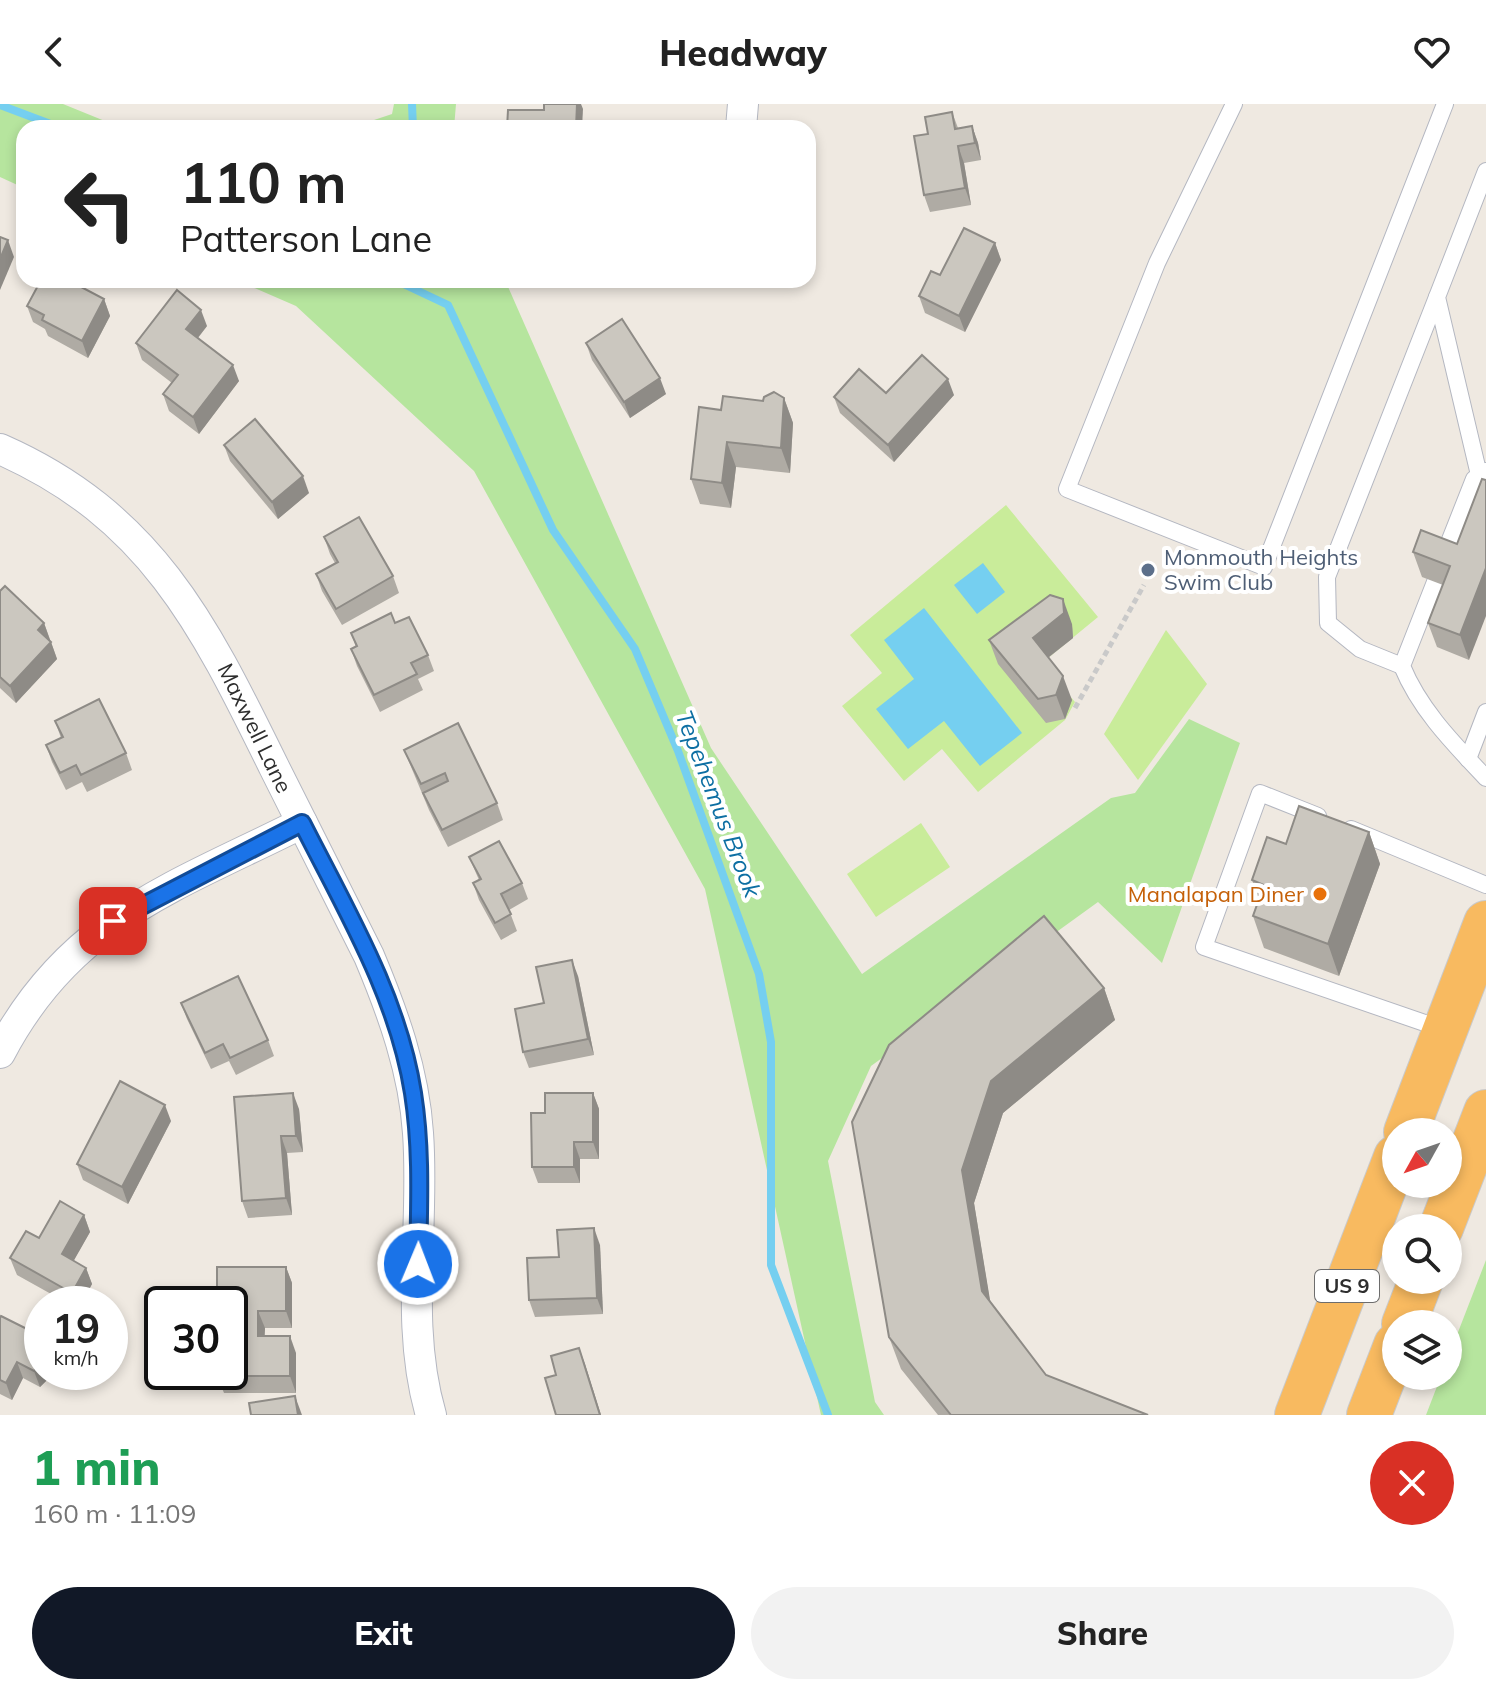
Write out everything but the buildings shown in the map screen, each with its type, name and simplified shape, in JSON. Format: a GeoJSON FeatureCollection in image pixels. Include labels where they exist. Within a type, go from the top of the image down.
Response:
{"type":"FeatureCollection","features":[{"type":"Feature","properties":{"kind":"highway"},"geometry":{"type":"LineString","coordinates":[[1411,1118],[1486,923]]}},
{"type":"Feature","properties":{"kind":"highway"},"geometry":{"type":"LineString","coordinates":[[1446,1214],[1486,1112]]}},
{"type":"Feature","properties":{"kind":"highway","name":"US 9"},"geometry":{"type":"LineString","coordinates":[[1297,1415],[1382,1193]]}},
{"type":"Feature","properties":{"kind":"highway"},"geometry":{"type":"LineString","coordinates":[[1369,1415],[1382,1381]]}},
{"type":"Feature","properties":{"kind":"street","name":"Maxwell Lane"},"geometry":{"type":"LineString","coordinates":[[0,449],[48,474],[103,512],[157,564],[205,631],[388,1000],[413,1092],[419,1171],[417,1318],[431,1415]]}},
{"type":"Feature","properties":{"kind":"street"},"geometry":{"type":"LineString","coordinates":[[0,1053],[36,992],[90,938],[138,906],[302,823]]}},
{"type":"Feature","properties":{"kind":"lane"},"geometry":{"type":"LineString","coordinates":[[1234,104],[1157,263],[1067,489],[1264,567],[1445,104]]}},
{"type":"Feature","properties":{"kind":"lane"},"geometry":{"type":"LineString","coordinates":[[1402,666],[1360,649],[1328,623],[1327,577],[1486,171]]}},
{"type":"Feature","properties":{"kind":"lane"},"geometry":{"type":"LineString","coordinates":[[1437,297],[1483,473],[1474,479],[1442,560]]}},
{"type":"Feature","properties":{"kind":"lane"},"geometry":{"type":"LineString","coordinates":[[1435,582],[1402,666],[1411,687],[1430,716],[1486,778]]}},
{"type":"Feature","properties":{"kind":"lane"},"geometry":{"type":"LineString","coordinates":[[1468,759],[1486,712]]}},
{"type":"Feature","properties":{"kind":"lane"},"geometry":{"type":"LineString","coordinates":[[1445,1030],[1204,947],[1260,793],[1486,885]]}},
{"type":"Feature","properties":{"kind":"path"},"geometry":{"type":"LineString","coordinates":[[1075,708],[1144,585]]}},
{"type":"Feature","properties":{"kind":"green space"},"geometry":{"type":"Polygon","coordinates":[[[0,104],[63,104],[102,120],[16,120],[16,184],[0,177],[0,104]]]}},
{"type":"Feature","properties":{"kind":"green space"},"geometry":{"type":"Polygon","coordinates":[[[394,104],[456,104],[455,120],[374,120],[392,114],[394,104]]]}},
{"type":"Feature","properties":{"kind":"green space"},"geometry":{"type":"Polygon","coordinates":[[[254,288],[509,288],[711,748],[862,974],[1111,798],[1135,793],[1189,719],[1240,743],[1162,963],[1098,902],[871,1066],[828,1161],[875,1402],[884,1415],[821,1415],[705,889],[474,471],[296,306],[254,288]]]}},
{"type":"Feature","properties":{"kind":"green space"},"geometry":{"type":"Polygon","coordinates":[[[1006,505],[1098,617],[1042,663],[1075,702],[1065,720],[978,792],[942,749],[904,781],[842,706],[882,673],[850,635],[1006,505]]]}},
{"type":"Feature","properties":{"kind":"green space"},"geometry":{"type":"Polygon","coordinates":[[[1166,630],[1207,684],[1138,780],[1104,734],[1166,630]]]}},
{"type":"Feature","properties":{"kind":"green space"},"geometry":{"type":"Polygon","coordinates":[[[921,823],[950,867],[876,917],[847,874],[921,823]]]}},
{"type":"Feature","properties":{"kind":"green space"},"geometry":{"type":"Polygon","coordinates":[[[1486,1260],[1486,1415],[1426,1415],[1436,1390],[1462,1390],[1462,1322],[1486,1260]]]}},
{"type":"Feature","properties":{"kind":"water"},"geometry":{"type":"Polygon","coordinates":[[[983,563],[1005,592],[977,614],[954,585],[983,563]]]}},
{"type":"Feature","properties":{"kind":"water"},"geometry":{"type":"Polygon","coordinates":[[[924,608],[1022,733],[980,766],[944,721],[908,749],[876,709],[914,679],[884,640],[924,608]]]}},
{"type":"Feature","properties":{"kind":"waterway"},"geometry":{"type":"LineString","coordinates":[[412,104],[413,120]]}},
{"type":"Feature","properties":{"kind":"waterway","name":"Tepehemus Brook"},"geometry":{"type":"LineString","coordinates":[[0,105],[40,120]]}},
{"type":"Feature","properties":{"kind":"waterway","name":"Tepehemus Brook"},"geometry":{"type":"LineString","coordinates":[[412,288],[448,305],[553,530],[635,649],[678,751],[759,974],[771,1042],[771,1265],[828,1415]]}},
{"type":"Feature","properties":{"kind":"place","name":"Monmouth Heights Swim Club"},"geometry":{"type":"Point","coordinates":[1148,570]}},
{"type":"Feature","properties":{"kind":"place","name":"Manalapan Diner"},"geometry":{"type":"Point","coordinates":[1320,894]}},
{"type":"Feature","properties":{"kind":"route"},"geometry":{"type":"LineString","coordinates":[[113,921],[302,823],[369,956],[388,1000],[402,1046],[413,1092],[418,1133],[418,1264]]}}]}
